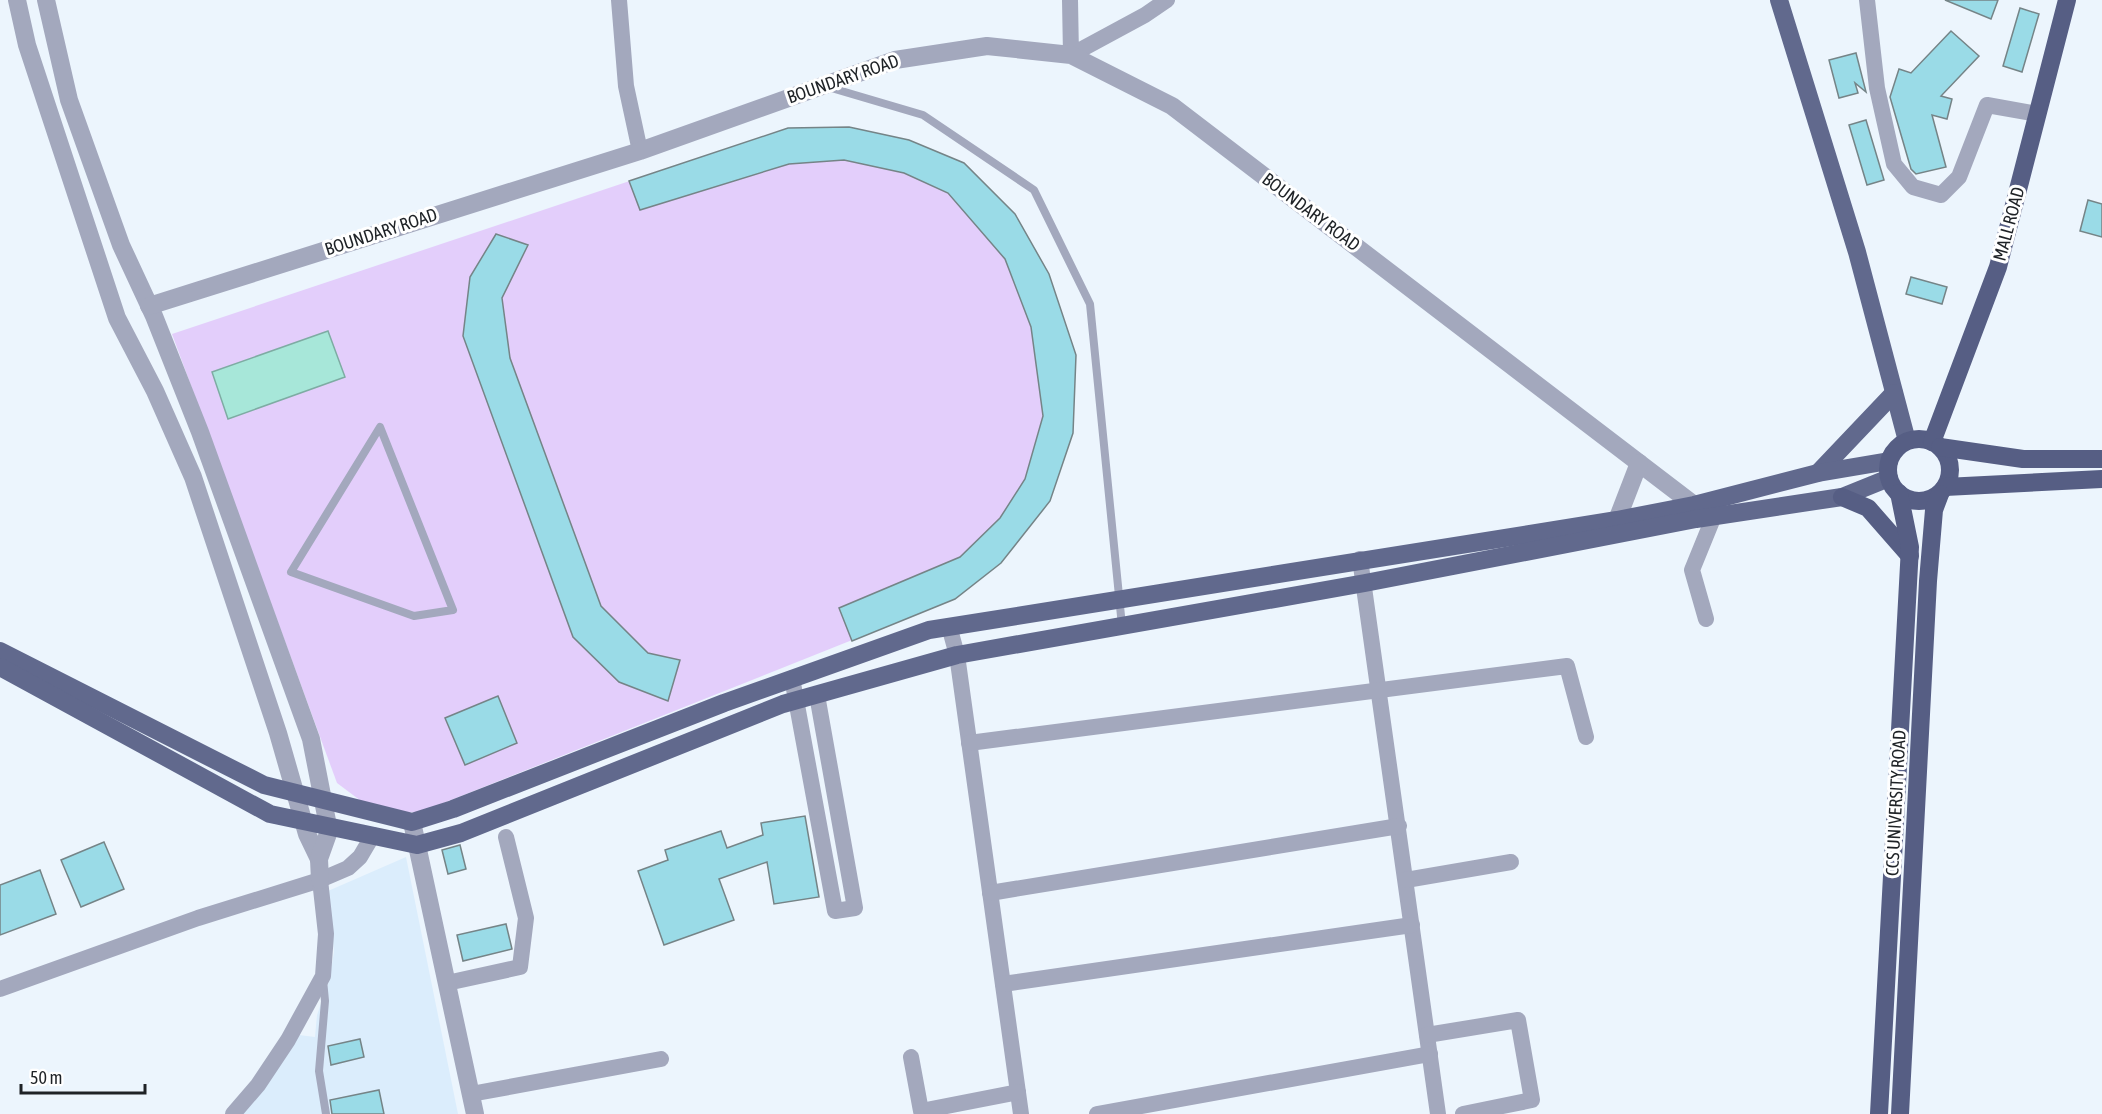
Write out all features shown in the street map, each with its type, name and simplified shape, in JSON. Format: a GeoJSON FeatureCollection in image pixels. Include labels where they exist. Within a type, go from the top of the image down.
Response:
{"type":"FeatureCollection","features":[{"type":"Feature","properties":{"kind":"highway","name":"MALL ROAD"},"geometry":{"type":"LineString","coordinates":[[1936,444],[1998,267],[2067,0]]}},
{"type":"Feature","properties":{"kind":"highway"},"geometry":{"type":"LineString","coordinates":[[2102,459],[2023,459],[1936,444],[1924,439],[1906,441],[1893,453],[1893,477],[1915,501],[1924,501],[1943,490],[2102,479]]}},
{"type":"Feature","properties":{"kind":"highway"},"geometry":{"type":"LineString","coordinates":[[1936,444],[1949,461],[1949,479],[1943,490]]}},
{"type":"Feature","properties":{"kind":"highway","name":"CCS UNIVERSITY ROAD"},"geometry":{"type":"LineString","coordinates":[[1880,1114],[1910,556],[1893,477]]}},
{"type":"Feature","properties":{"kind":"highway","name":"CCS UNIVERSITY ROAD"},"geometry":{"type":"LineString","coordinates":[[1900,1114],[1928,581],[1934,510],[1943,490]]}},
{"type":"Feature","properties":{"kind":"highway"},"geometry":{"type":"LineString","coordinates":[[1842,497],[1868,508],[1910,556]]}},
{"type":"Feature","properties":{"kind":"highway"},"geometry":{"type":"LineString","coordinates":[[1901,725],[1920,727]]}},
{"type":"Feature","properties":{"kind":"highway"},"geometry":{"type":"LineString","coordinates":[[1891,895],[1911,894]]}},
{"type":"Feature","properties":{"kind":"highway"},"geometry":{"type":"LineString","coordinates":[[1888,962],[1908,964]]}},
{"type":"Feature","properties":{"kind":"main road"},"geometry":{"type":"LineString","coordinates":[[1779,0],[1857,252],[1906,441]]}},
{"type":"Feature","properties":{"kind":"main road"},"geometry":{"type":"LineString","coordinates":[[1818,473],[1894,393]]}},
{"type":"Feature","properties":{"kind":"main road"},"geometry":{"type":"LineString","coordinates":[[1701,513],[1818,473],[1893,477]]}},
{"type":"Feature","properties":{"kind":"main road"},"geometry":{"type":"LineString","coordinates":[[0,651],[264,785],[412,822],[792,678],[928,630],[1360,559],[1618,527],[1701,513],[1842,497],[1893,477]]}},
{"type":"Feature","properties":{"kind":"main road"},"geometry":{"type":"LineString","coordinates":[[0,667],[270,814],[417,844],[461,833],[798,700],[957,655],[1365,583],[1618,527]]}},
{"type":"Feature","properties":{"kind":"main road"},"geometry":{"type":"LineString","coordinates":[[557,768],[567,790]]}},
{"type":"Feature","properties":{"kind":"street"},"geometry":{"type":"LineString","coordinates":[[17,0],[27,45],[117,318],[155,391],[193,477],[278,733],[303,821],[319,859],[326,934],[323,976],[288,1040],[258,1085],[233,1114]]}},
{"type":"Feature","properties":{"kind":"street"},"geometry":{"type":"LineString","coordinates":[[46,0],[69,100],[121,245],[149,306],[200,432],[311,740],[329,831],[319,859]]}},
{"type":"Feature","properties":{"kind":"street"},"geometry":{"type":"LineString","coordinates":[[619,0],[626,86],[640,151]]}},
{"type":"Feature","properties":{"kind":"street"},"geometry":{"type":"LineString","coordinates":[[1070,0],[1071,55],[1145,15],[1167,0]]}},
{"type":"Feature","properties":{"kind":"street"},"geometry":{"type":"LineString","coordinates":[[1867,0],[1877,88],[1894,164],[1913,187],[1941,195],[1959,177],[1987,105],[2038,114]]}},
{"type":"Feature","properties":{"kind":"street","name":"BOUNDARY ROAD"},"geometry":{"type":"LineString","coordinates":[[149,306],[640,151],[895,60],[987,46],[1071,55],[1172,106],[1639,463],[1701,513]]}},
{"type":"Feature","properties":{"kind":"street"},"geometry":{"type":"LineString","coordinates":[[1618,527],[1639,463]]}},
{"type":"Feature","properties":{"kind":"street"},"geometry":{"type":"LineString","coordinates":[[1701,513],[1692,570],[1706,619]]}},
{"type":"Feature","properties":{"kind":"street"},"geometry":{"type":"LineString","coordinates":[[1360,559],[1438,1114]]}},
{"type":"Feature","properties":{"kind":"street"},"geometry":{"type":"LineString","coordinates":[[949,626],[957,655],[1021,1114]]}},
{"type":"Feature","properties":{"kind":"street"},"geometry":{"type":"LineString","coordinates":[[969,744],[1567,666],[1586,737]]}},
{"type":"Feature","properties":{"kind":"street"},"geometry":{"type":"LineString","coordinates":[[792,678],[798,700],[835,911],[855,908],[817,695]]}},
{"type":"Feature","properties":{"kind":"street"},"geometry":{"type":"LineString","coordinates":[[412,822],[475,1114]]}},
{"type":"Feature","properties":{"kind":"street"},"geometry":{"type":"LineString","coordinates":[[990,893],[1398,826]]}},
{"type":"Feature","properties":{"kind":"street"},"geometry":{"type":"LineString","coordinates":[[0,989],[198,918],[320,880],[348,868],[360,857],[373,835]]}},
{"type":"Feature","properties":{"kind":"street"},"geometry":{"type":"LineString","coordinates":[[447,984],[520,967],[526,918],[506,837]]}},
{"type":"Feature","properties":{"kind":"street"},"geometry":{"type":"LineString","coordinates":[[1406,880],[1511,862]]}},
{"type":"Feature","properties":{"kind":"street"},"geometry":{"type":"LineString","coordinates":[[1003,984],[1412,926]]}},
{"type":"Feature","properties":{"kind":"street"},"geometry":{"type":"LineString","coordinates":[[1427,1035],[1518,1020],[1532,1100],[1463,1114]]}},
{"type":"Feature","properties":{"kind":"street"},"geometry":{"type":"LineString","coordinates":[[1096,1114],[1430,1054]]}},
{"type":"Feature","properties":{"kind":"street"},"geometry":{"type":"LineString","coordinates":[[911,1057],[921,1112],[1018,1092]]}},
{"type":"Feature","properties":{"kind":"street"},"geometry":{"type":"LineString","coordinates":[[471,1094],[661,1059]]}},
{"type":"Feature","properties":{"kind":"lane"},"geometry":{"type":"LineString","coordinates":[[822,86],[923,115],[1034,190],[1090,304],[1122,626]]}},
{"type":"Feature","properties":{"kind":"lane"},"geometry":{"type":"LineString","coordinates":[[380,427],[453,610],[414,616],[291,572],[297,562],[380,427]]}},
{"type":"Feature","properties":{"kind":"lane"},"geometry":{"type":"LineString","coordinates":[[323,976],[325,1001],[319,1071],[326,1114]]}},
{"type":"Feature","properties":{"kind":"shaded area"},"geometry":{"type":"Polygon","coordinates":[[[849,127],[909,140],[964,163],[1015,214],[1049,274],[1076,355],[1073,433],[1050,501],[955,599],[421,812],[377,813],[337,783],[172,334],[788,128],[849,127]]]}},
{"type":"Feature","properties":{"kind":"shaded area"},"geometry":{"type":"Polygon","coordinates":[[[328,331],[345,377],[228,419],[212,372],[328,331]]]}},
{"type":"Feature","properties":{"kind":"shaded area"},"geometry":{"type":"Polygon","coordinates":[[[406,857],[458,1114],[240,1114],[299,1035],[315,1037],[317,1015],[329,981],[334,952],[328,891],[406,857]]]}},
{"type":"Feature","properties":{"kind":"building"},"geometry":{"type":"Polygon","coordinates":[[[1945,0],[1998,0],[1991,19],[1945,0]]]}},
{"type":"Feature","properties":{"kind":"building"},"geometry":{"type":"Polygon","coordinates":[[[2020,8],[2039,14],[2022,72],[2003,66],[2020,8]]]}},
{"type":"Feature","properties":{"kind":"building"},"geometry":{"type":"Polygon","coordinates":[[[1951,31],[1979,56],[1941,96],[1952,99],[1947,119],[1932,115],[1946,167],[1916,174],[1911,169],[1890,97],[1899,69],[1911,73],[1951,31]]]}},
{"type":"Feature","properties":{"kind":"building"},"geometry":{"type":"Polygon","coordinates":[[[1856,53],[1866,92],[1855,83],[1858,93],[1839,98],[1829,60],[1856,53]]]}},
{"type":"Feature","properties":{"kind":"building"},"geometry":{"type":"Polygon","coordinates":[[[1866,120],[1884,180],[1867,185],[1849,125],[1866,120]]]}},
{"type":"Feature","properties":{"kind":"building"},"geometry":{"type":"Polygon","coordinates":[[[849,127],[909,140],[964,163],[1015,214],[1049,274],[1076,355],[1073,433],[1050,501],[1001,563],[955,599],[852,641],[839,608],[960,557],[1000,518],[1025,479],[1043,416],[1031,327],[1005,259],[948,193],[904,173],[844,160],[789,164],[640,210],[629,181],[788,128],[849,127]]]}},
{"type":"Feature","properties":{"kind":"building"},"geometry":{"type":"Polygon","coordinates":[[[2088,200],[2102,204],[2102,237],[2080,231],[2088,200]]]}},
{"type":"Feature","properties":{"kind":"building"},"geometry":{"type":"Polygon","coordinates":[[[496,234],[528,245],[502,298],[510,358],[601,606],[648,653],[680,660],[668,701],[619,682],[573,637],[463,336],[470,277],[496,234]]]}},
{"type":"Feature","properties":{"kind":"building"},"geometry":{"type":"Polygon","coordinates":[[[1911,277],[1947,287],[1942,304],[1906,294],[1911,277]]]}},
{"type":"Feature","properties":{"kind":"building"},"geometry":{"type":"Polygon","coordinates":[[[498,696],[517,743],[465,765],[445,718],[498,696]]]}},
{"type":"Feature","properties":{"kind":"building"},"geometry":{"type":"Polygon","coordinates":[[[805,816],[819,897],[774,904],[767,862],[719,879],[734,920],[664,945],[638,871],[668,860],[665,850],[721,831],[727,848],[763,835],[761,823],[805,816]]]}},
{"type":"Feature","properties":{"kind":"building"},"geometry":{"type":"Polygon","coordinates":[[[104,842],[124,889],[81,907],[61,860],[104,842]]]}},
{"type":"Feature","properties":{"kind":"building"},"geometry":{"type":"Polygon","coordinates":[[[460,845],[466,869],[448,874],[442,850],[460,845]]]}},
{"type":"Feature","properties":{"kind":"building"},"geometry":{"type":"Polygon","coordinates":[[[40,870],[56,914],[0,935],[0,885],[40,870]]]}},
{"type":"Feature","properties":{"kind":"building"},"geometry":{"type":"Polygon","coordinates":[[[506,924],[512,949],[463,961],[457,935],[506,924]]]}},
{"type":"Feature","properties":{"kind":"building"},"geometry":{"type":"Polygon","coordinates":[[[360,1039],[364,1057],[331,1065],[328,1046],[360,1039]]]}},
{"type":"Feature","properties":{"kind":"building"},"geometry":{"type":"Polygon","coordinates":[[[379,1090],[384,1114],[332,1114],[330,1100],[379,1090]]]}}]}
